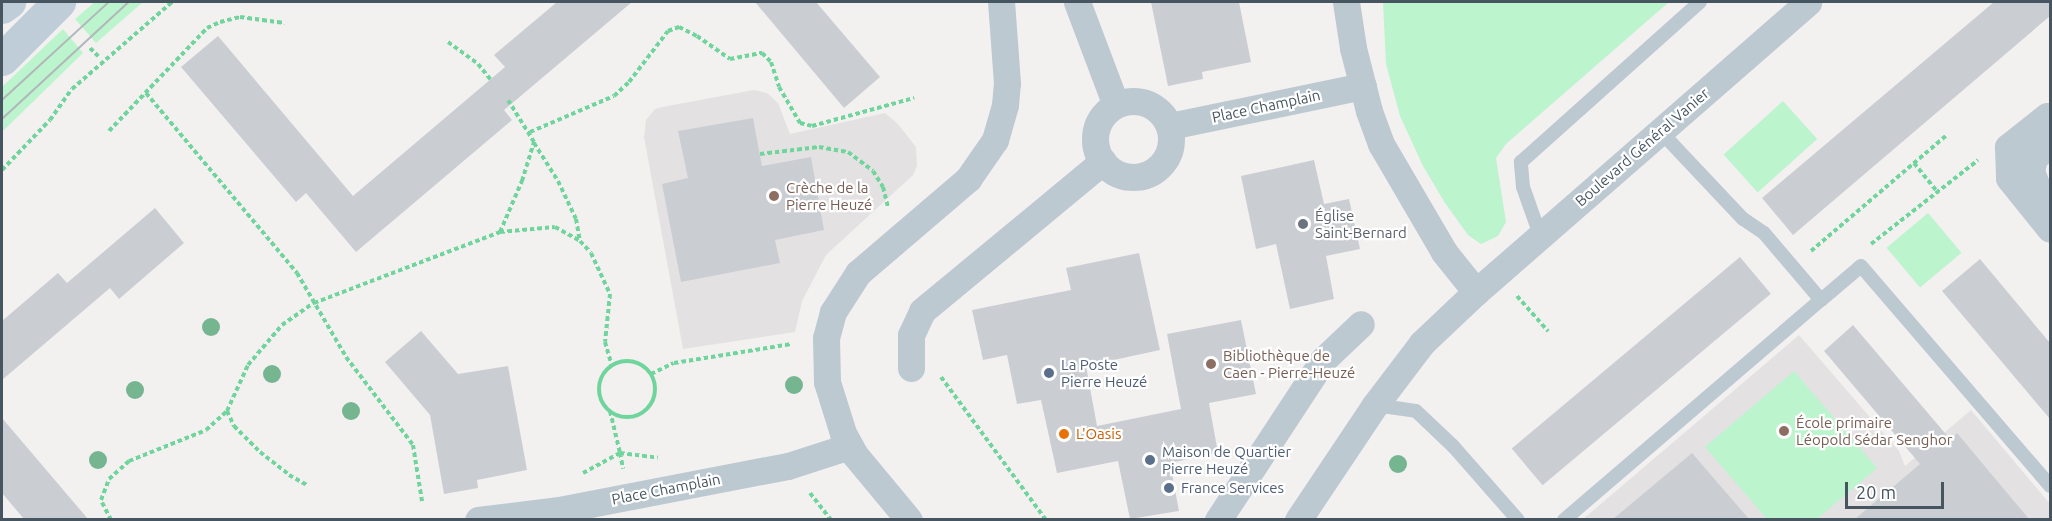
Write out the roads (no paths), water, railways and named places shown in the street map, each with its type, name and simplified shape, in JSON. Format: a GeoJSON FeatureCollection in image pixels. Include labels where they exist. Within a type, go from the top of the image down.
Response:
{"type":"FeatureCollection","features":[{"type":"Feature","properties":{"kind":"street"},"geometry":{"type":"LineString","coordinates":[[2,7],[9,2]]}},
{"type":"Feature","properties":{"kind":"street"},"geometry":{"type":"LineString","coordinates":[[2,59],[16,33],[59,2]]}},
{"type":"Feature","properties":{"kind":"street"},"geometry":{"type":"LineString","coordinates":[[909,519],[850,446],[834,408],[827,382],[826,338],[833,312],[844,292],[865,266],[968,179],[994,140],[1005,105],[1007,54],[1001,2]]}},
{"type":"Feature","properties":{"kind":"street"},"geometry":{"type":"LineString","coordinates":[[1077,2],[1116,105]]}},
{"type":"Feature","properties":{"kind":"street","name":"Boulevard Général Vanier"},"geometry":{"type":"LineString","coordinates":[[1298,519],[1375,405],[1422,343],[1476,292],[1808,2]]}},
{"type":"Feature","properties":{"kind":"street"},"geometry":{"type":"LineString","coordinates":[[1350,8],[1353,48],[1382,144],[1394,170],[1444,252],[1476,292]]}},
{"type":"Feature","properties":{"kind":"street","name":"Place Champlain"},"geometry":{"type":"LineString","coordinates":[[1170,126],[1363,86]]}},
{"type":"Feature","properties":{"kind":"street"},"geometry":{"type":"LineString","coordinates":[[1128,101],[1142,101],[1154,106],[1170,126],[1170,150],[1156,169],[1133,177],[1122,175],[1102,161],[1097,149],[1096,130],[1105,113],[1116,105],[1128,101]]}},
{"type":"Feature","properties":{"kind":"street"},"geometry":{"type":"LineString","coordinates":[[2050,117],[2047,116],[2008,147],[2009,178],[2050,229]]}},
{"type":"Feature","properties":{"kind":"street"},"geometry":{"type":"LineString","coordinates":[[2050,143],[2034,158],[2031,171],[2037,187],[2050,204]]}},
{"type":"Feature","properties":{"kind":"street"},"geometry":{"type":"LineString","coordinates":[[911,368],[911,335],[922,311],[1102,161]]}},
{"type":"Feature","properties":{"kind":"street"},"geometry":{"type":"LineString","coordinates":[[1218,519],[1323,360],[1361,324]]}},
{"type":"Feature","properties":{"kind":"street","name":"Place Champlain"},"geometry":{"type":"LineString","coordinates":[[478,519],[559,510],[788,466],[850,446]]}},
{"type":"Feature","properties":{"kind":"lane"},"geometry":{"type":"LineString","coordinates":[[1540,236],[1523,187],[1521,162],[1700,2]]}},
{"type":"Feature","properties":{"kind":"lane"},"geometry":{"type":"LineString","coordinates":[[1660,131],[1743,219],[1764,233],[1821,300]]}},
{"type":"Feature","properties":{"kind":"lane"},"geometry":{"type":"LineString","coordinates":[[1564,519],[1862,266],[2050,486]]}},
{"type":"Feature","properties":{"kind":"lane"},"geometry":{"type":"LineString","coordinates":[[1375,405],[1416,411],[1453,446],[1518,519]]}},
{"type":"Feature","properties":{"kind":"tram line"},"geometry":{"type":"LineString","coordinates":[[2,100],[109,2]]}},
{"type":"Feature","properties":{"kind":"tram line"},"geometry":{"type":"LineString","coordinates":[[2,119],[129,2]]}},
{"type":"Feature","properties":{"kind":"place","name":"Crèche de la Pierre Heuzé"},"geometry":{"type":"Point","coordinates":[774,196]}},
{"type":"Feature","properties":{"kind":"place","name":"Église Saint-Bernard"},"geometry":{"type":"Point","coordinates":[1303,224]}},
{"type":"Feature","properties":{"kind":"place","name":"Bibliothèque de Caen - Pierre-Heuzé"},"geometry":{"type":"Point","coordinates":[1211,364]}},
{"type":"Feature","properties":{"kind":"place","name":"La Poste Pierre Heuzé"},"geometry":{"type":"Point","coordinates":[1049,373]}},
{"type":"Feature","properties":{"kind":"place","name":"École primaire Léopold Sédar Senghor"},"geometry":{"type":"Point","coordinates":[1784,431]}},
{"type":"Feature","properties":{"kind":"place","name":"L'Oasis"},"geometry":{"type":"Point","coordinates":[1064,434]}},
{"type":"Feature","properties":{"kind":"place","name":"Maison de Quartier Pierre Heuzé"},"geometry":{"type":"Point","coordinates":[1150,460]}},
{"type":"Feature","properties":{"kind":"place","name":"France Services"},"geometry":{"type":"Point","coordinates":[1169,488]}}]}
